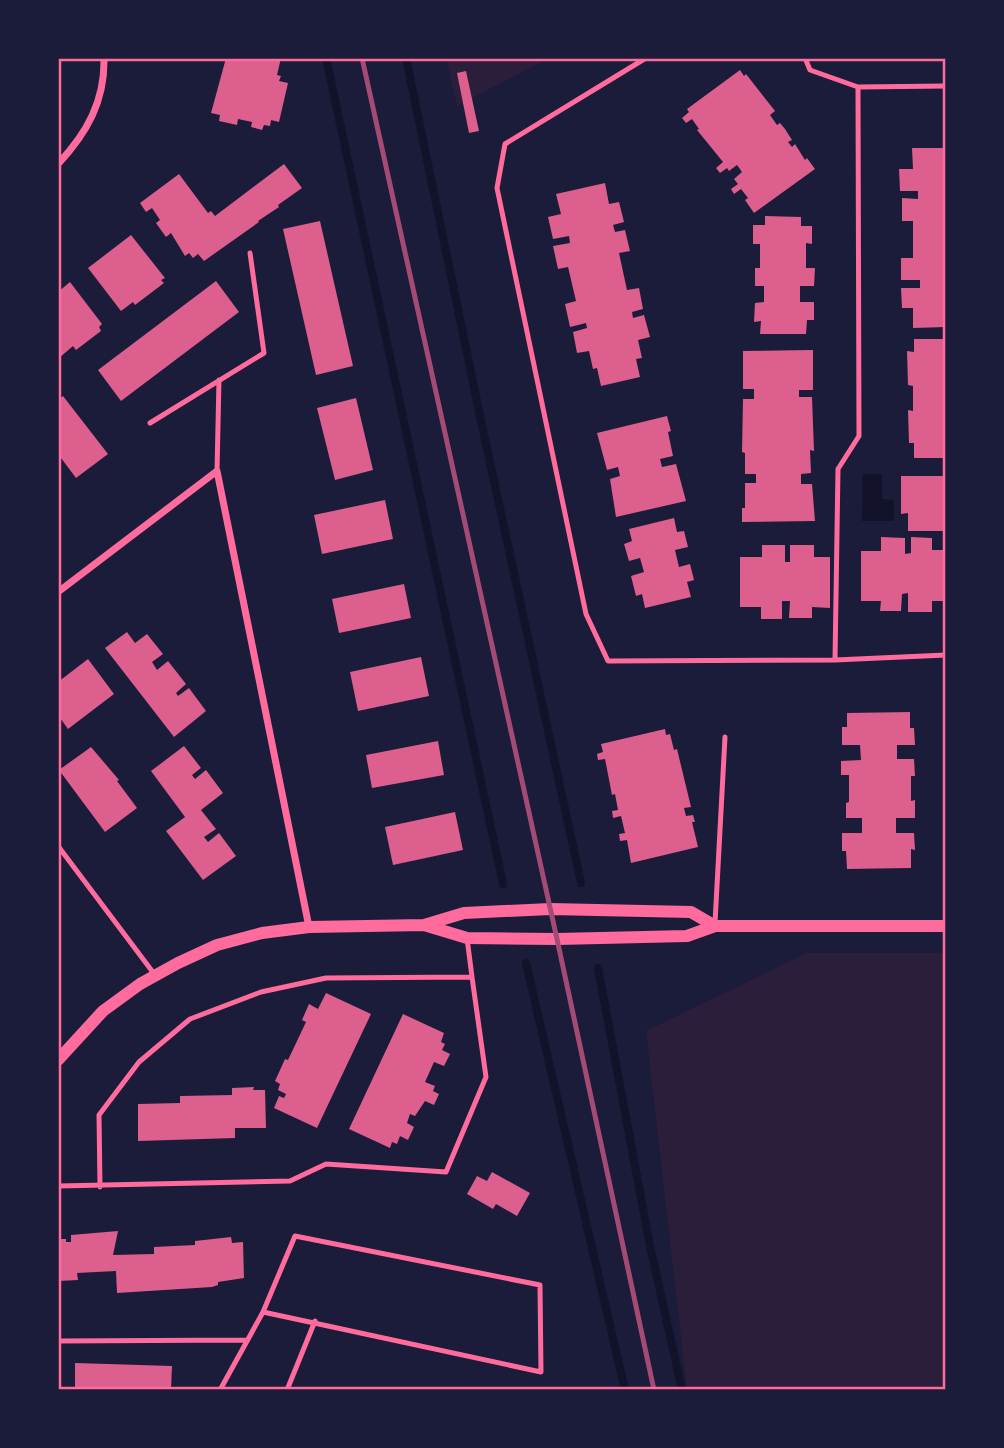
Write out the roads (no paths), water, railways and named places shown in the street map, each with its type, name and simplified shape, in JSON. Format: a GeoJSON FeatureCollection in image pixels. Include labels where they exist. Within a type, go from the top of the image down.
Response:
{"type":"FeatureCollection","features":[{"type":"Feature","properties":{"kind":"street"},"geometry":{"type":"LineString","coordinates":[[58,164],[73,147],[97,109],[104,58]]}},
{"type":"Feature","properties":{"kind":"street"},"geometry":{"type":"LineString","coordinates":[[58,592],[217,471],[309,927]]}},
{"type":"Feature","properties":{"kind":"street"},"geometry":{"type":"LineString","coordinates":[[58,1059],[103,1011],[139,984],[217,945],[261,933],[309,927],[424,925],[464,913],[550,909],[691,912],[715,926]]}},
{"type":"Feature","properties":{"kind":"street"},"geometry":{"type":"LineString","coordinates":[[424,925],[467,938],[557,939],[687,936],[715,926],[946,926]]}},
{"type":"Feature","properties":{"kind":"lane"},"geometry":{"type":"LineString","coordinates":[[646,58],[505,144],[497,188],[586,614],[608,661],[835,660],[946,655]]}},
{"type":"Feature","properties":{"kind":"lane"},"geometry":{"type":"LineString","coordinates":[[805,58],[810,70],[858,87],[946,86]]}},
{"type":"Feature","properties":{"kind":"lane"},"geometry":{"type":"LineString","coordinates":[[835,660],[838,469],[859,436],[858,87]]}},
{"type":"Feature","properties":{"kind":"lane"},"geometry":{"type":"LineString","coordinates":[[150,423],[264,353],[250,253]]}},
{"type":"Feature","properties":{"kind":"lane"},"geometry":{"type":"LineString","coordinates":[[217,471],[219,380]]}},
{"type":"Feature","properties":{"kind":"lane"},"geometry":{"type":"LineString","coordinates":[[715,926],[725,737]]}},
{"type":"Feature","properties":{"kind":"lane"},"geometry":{"type":"LineString","coordinates":[[58,846],[155,975]]}},
{"type":"Feature","properties":{"kind":"lane"},"geometry":{"type":"LineString","coordinates":[[58,1186],[290,1181],[326,1164],[446,1172],[486,1077],[467,938]]}},
{"type":"Feature","properties":{"kind":"lane"},"geometry":{"type":"LineString","coordinates":[[100,1187],[99,1115],[139,1062],[190,1019],[261,992],[326,978],[472,977]]}},
{"type":"Feature","properties":{"kind":"lane"},"geometry":{"type":"LineString","coordinates":[[220,1390],[263,1312],[295,1236],[540,1285],[541,1372],[315,1321],[263,1312]]}},
{"type":"Feature","properties":{"kind":"lane"},"geometry":{"type":"LineString","coordinates":[[287,1390],[315,1321]]}},
{"type":"Feature","properties":{"kind":"lane"},"geometry":{"type":"LineString","coordinates":[[58,1340],[247,1340]]}},
{"type":"Feature","properties":{"kind":"waterway"},"geometry":{"type":"LineString","coordinates":[[326,58],[503,884]]}},
{"type":"Feature","properties":{"kind":"waterway"},"geometry":{"type":"LineString","coordinates":[[406,58],[581,883]]}},
{"type":"Feature","properties":{"kind":"waterway"},"geometry":{"type":"LineString","coordinates":[[526,963],[625,1390]]}},
{"type":"Feature","properties":{"kind":"waterway"},"geometry":{"type":"LineString","coordinates":[[598,968],[649,1241],[682,1390]]}},
{"type":"Feature","properties":{"kind":"railway"},"geometry":{"type":"LineString","coordinates":[[362,58],[654,1390]]}}]}
